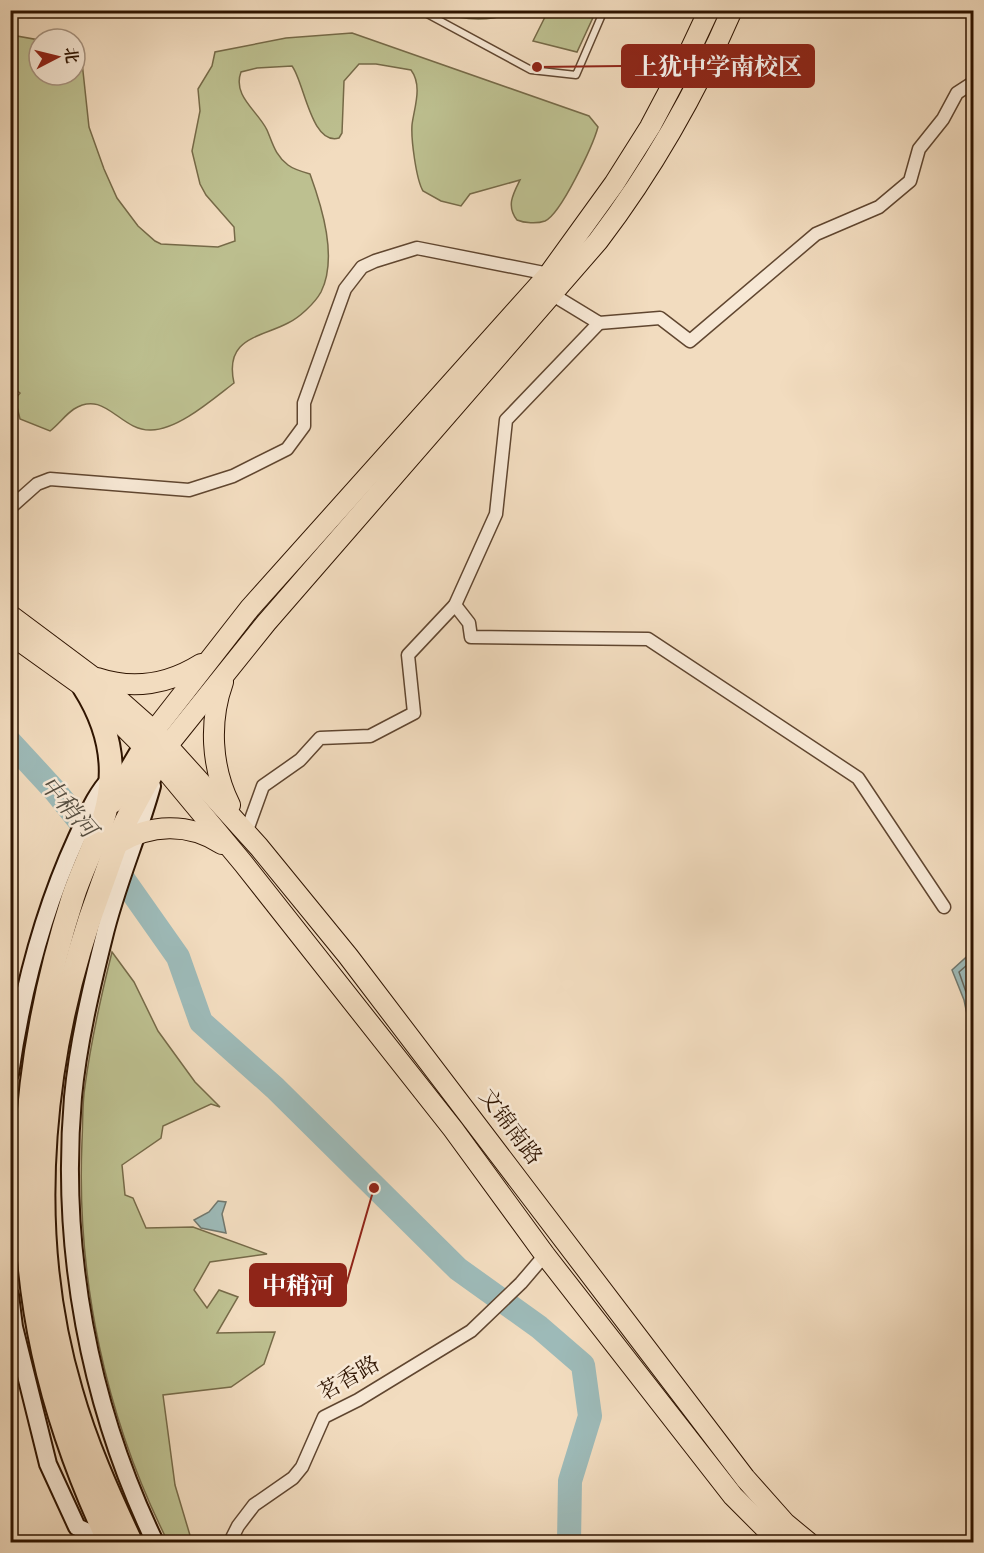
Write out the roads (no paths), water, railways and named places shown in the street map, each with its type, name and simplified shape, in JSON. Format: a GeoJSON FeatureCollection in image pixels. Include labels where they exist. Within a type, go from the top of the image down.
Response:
{"type":"FeatureCollection","features":[{"type":"Feature","properties":{"kind":"highway"},"geometry":{"type":"LineString","coordinates":[[89,682],[104,727],[110,756],[105,784],[125,830]]}},
{"type":"Feature","properties":{"kind":"highway"},"geometry":{"type":"LineString","coordinates":[[131,1542],[94,1461],[70,1390],[53,1305],[45,1233],[44,1155],[51,1070],[75,965],[90,917],[156,746]]}},
{"type":"Feature","properties":{"kind":"highway"},"geometry":{"type":"LineString","coordinates":[[106,1541],[75,1468],[51,1390],[33,1306],[27,1232],[27,1151],[33,1072],[56,960],[74,897],[125,830]]}},
{"type":"Feature","properties":{"kind":"main road"},"geometry":{"type":"LineString","coordinates":[[156,746],[214,653],[250,608],[549,274],[614,184],[650,127],[709,10]]}},
{"type":"Feature","properties":{"kind":"main road"},"geometry":{"type":"LineString","coordinates":[[156,746],[225,674],[266,623],[553,295],[631,197],[703,76],[732,10]]}},
{"type":"Feature","properties":{"kind":"main road"},"geometry":{"type":"LineString","coordinates":[[10,615],[89,682],[156,746]]}},
{"type":"Feature","properties":{"kind":"main road"},"geometry":{"type":"LineString","coordinates":[[10,634],[89,682],[132,685],[161,682],[189,671],[214,653]]}},
{"type":"Feature","properties":{"kind":"main road"},"geometry":{"type":"LineString","coordinates":[[225,674],[219,692],[214,728],[216,765],[227,800],[246,833]]}},
{"type":"Feature","properties":{"kind":"main road","name":"文锦南路"},"geometry":{"type":"LineString","coordinates":[[156,746],[246,833],[348,956],[745,1478],[785,1523],[808,1542]]}},
{"type":"Feature","properties":{"kind":"main road","name":"文锦南路"},"geometry":{"type":"LineString","coordinates":[[156,746],[243,863],[453,1129],[545,1255],[733,1496],[779,1542]]}},
{"type":"Feature","properties":{"kind":"main road"},"geometry":{"type":"LineString","coordinates":[[125,830],[167,828],[198,832],[225,846],[243,863]]}},
{"type":"Feature","properties":{"kind":"street"},"geometry":{"type":"LineString","coordinates":[[553,295],[599,323],[660,318],[690,341],[816,234],[879,207],[910,181],[919,149],[943,119],[957,93],[974,82]]}},
{"type":"Feature","properties":{"kind":"street"},"geometry":{"type":"LineString","coordinates":[[10,508],[37,484],[50,479],[189,490],[233,476],[287,449],[304,426],[304,403],[345,289],[362,267],[375,261],[417,248],[549,274]]}},
{"type":"Feature","properties":{"kind":"street"},"geometry":{"type":"LineString","coordinates":[[246,833],[263,786],[300,760],[320,738],[369,736],[414,713],[408,655],[455,605],[496,514],[506,420],[599,323]]}},
{"type":"Feature","properties":{"kind":"street"},"geometry":{"type":"LineString","coordinates":[[455,605],[469,623],[471,637],[648,639],[858,778],[944,907]]}},
{"type":"Feature","properties":{"kind":"street"},"geometry":{"type":"LineString","coordinates":[[11,1066],[16,1009],[58,878],[105,784],[156,746]]}},
{"type":"Feature","properties":{"kind":"street"},"geometry":{"type":"LineString","coordinates":[[125,830],[73,1096],[70,1168],[80,1314],[111,1437],[138,1508],[155,1542]]}},
{"type":"Feature","properties":{"kind":"street","name":"茗香路"},"geometry":{"type":"LineString","coordinates":[[230,1542],[238,1526],[254,1505],[293,1478],[302,1467],[324,1417],[358,1400],[471,1331],[521,1283],[545,1255]]}},
{"type":"Feature","properties":{"kind":"street"},"geometry":{"type":"LineString","coordinates":[[10,1295],[14,1327],[48,1464],[77,1527],[106,1541]]}},
{"type":"Feature","properties":{"kind":"lane"},"geometry":{"type":"LineString","coordinates":[[420,10],[531,70],[576,75],[604,10]]}},
{"type":"Feature","properties":{"kind":"water"},"geometry":{"type":"Polygon","coordinates":[[[973,951],[973,1042],[964,1000],[952,970],[973,951]]]}},
{"type":"Feature","properties":{"kind":"water"},"geometry":{"type":"Polygon","coordinates":[[[218,1201],[226,1202],[222,1214],[226,1233],[201,1228],[194,1220],[209,1212],[218,1201]]]}},
{"type":"Feature","properties":{"kind":"waterway","name":"中稍河"},"geometry":{"type":"LineString","coordinates":[[10,742],[56,792],[102,849],[178,957],[201,1022],[275,1088],[458,1269],[539,1327],[583,1365],[590,1416],[570,1481],[569,1542]]}},
{"type":"Feature","properties":{"kind":"place","name":"上犹中学南校区"},"geometry":{"type":"Point","coordinates":[537,67]}},
{"type":"Feature","properties":{"kind":"place","name":"中稍河"},"geometry":{"type":"Point","coordinates":[374,1188]}}]}
